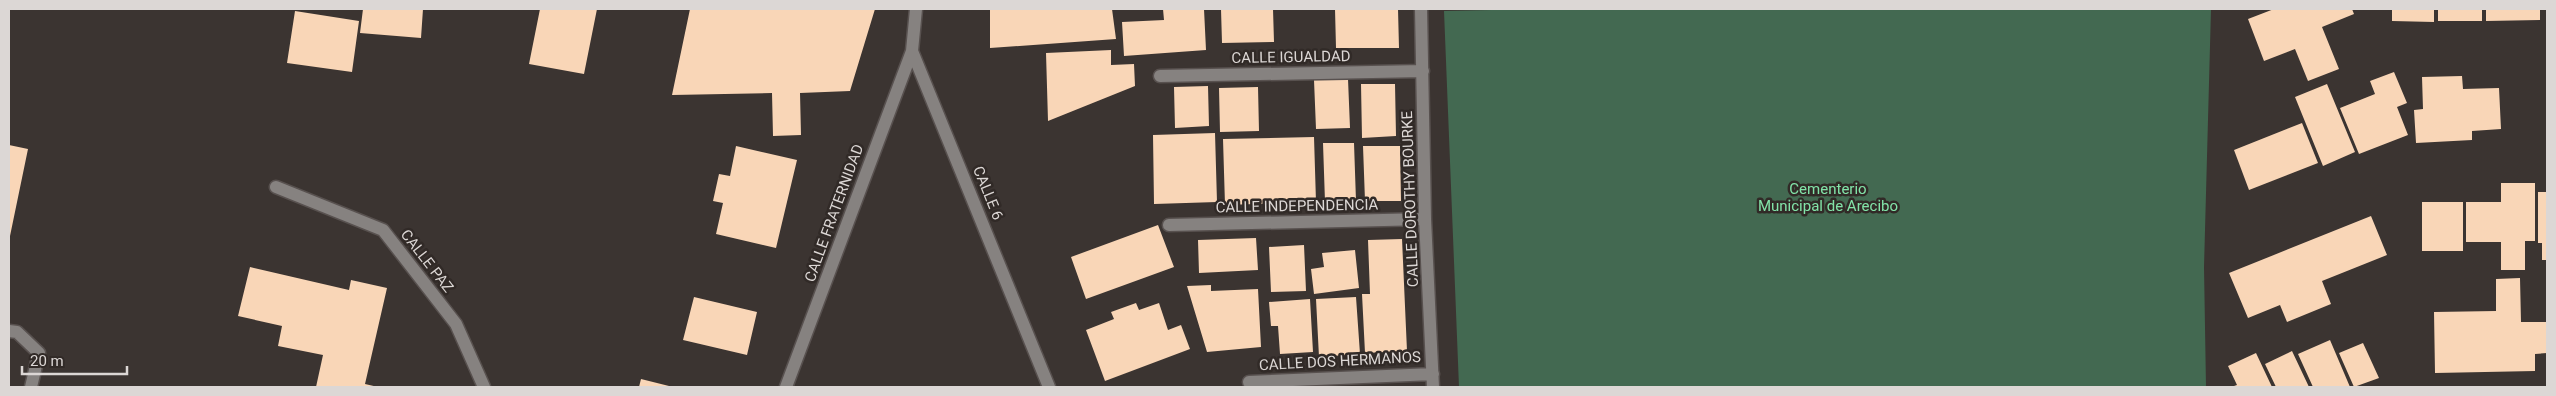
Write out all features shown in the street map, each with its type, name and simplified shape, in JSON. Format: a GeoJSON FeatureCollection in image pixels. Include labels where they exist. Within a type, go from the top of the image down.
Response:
{"type":"FeatureCollection","features":[{"type":"Feature","properties":{"kind":"street","name":"CALLE 6"},"geometry":{"type":"LineString","coordinates":[[916,9],[912,51],[1049,387]]}},
{"type":"Feature","properties":{"kind":"street","name":"CALLE DOROTHY BOURKE"},"geometry":{"type":"LineString","coordinates":[[1421,9],[1425,219],[1434,387]]}},
{"type":"Feature","properties":{"kind":"street","name":"CALLE FRATERNIDAD"},"geometry":{"type":"LineString","coordinates":[[786,387],[912,51]]}},
{"type":"Feature","properties":{"kind":"street","name":"CALLE IGUALDAD"},"geometry":{"type":"LineString","coordinates":[[1160,76],[1423,71]]}},
{"type":"Feature","properties":{"kind":"street","name":"CALLE PAZ"},"geometry":{"type":"LineString","coordinates":[[276,187],[383,230],[456,324],[484,387]]}},
{"type":"Feature","properties":{"kind":"street","name":"CALLE INDEPENDENCIA"},"geometry":{"type":"LineString","coordinates":[[1170,225],[1425,219]]}},
{"type":"Feature","properties":{"kind":"street"},"geometry":{"type":"LineString","coordinates":[[9,331],[17,332],[39,352],[31,387]]}},
{"type":"Feature","properties":{"kind":"street","name":"CALLE DOS HERMANOS"},"geometry":{"type":"LineString","coordinates":[[1249,382],[1433,374]]}},
{"type":"Feature","properties":{"kind":"green space","name":"Cementerio Municipal de Arecibo"},"geometry":{"type":"Polygon","coordinates":[[[1539,9],[2211,9],[2204,267],[2206,387],[1459,387],[1444,11],[1539,9]]]}},
{"type":"Feature","properties":{"kind":"building"},"geometry":{"type":"Polygon","coordinates":[[[363,9],[423,9],[421,38],[360,33],[363,9]]]}},
{"type":"Feature","properties":{"kind":"building"},"geometry":{"type":"Polygon","coordinates":[[[540,9],[597,9],[584,74],[529,64],[540,9]]]}},
{"type":"Feature","properties":{"kind":"building"},"geometry":{"type":"Polygon","coordinates":[[[690,9],[875,9],[850,91],[800,93],[801,135],[773,136],[772,93],[672,95],[690,9]]]}},
{"type":"Feature","properties":{"kind":"building"},"geometry":{"type":"Polygon","coordinates":[[[990,9],[1112,9],[1116,39],[990,48],[990,9]]]}},
{"type":"Feature","properties":{"kind":"building"},"geometry":{"type":"Polygon","coordinates":[[[1163,9],[1204,9],[1206,50],[1124,56],[1122,22],[1164,20],[1163,9]]]}},
{"type":"Feature","properties":{"kind":"building"},"geometry":{"type":"Polygon","coordinates":[[[1221,9],[1273,9],[1274,42],[1222,43],[1221,9]]]}},
{"type":"Feature","properties":{"kind":"building"},"geometry":{"type":"Polygon","coordinates":[[[1335,9],[1398,9],[1399,48],[1336,48],[1335,9]]]}},
{"type":"Feature","properties":{"kind":"building"},"geometry":{"type":"Polygon","coordinates":[[[2274,9],[2352,9],[2354,14],[2322,27],[2339,69],[2308,81],[2295,49],[2264,61],[2248,19],[2274,9]]]}},
{"type":"Feature","properties":{"kind":"building"},"geometry":{"type":"Polygon","coordinates":[[[2392,9],[2434,9],[2434,22],[2392,21],[2392,9]]]}},
{"type":"Feature","properties":{"kind":"building"},"geometry":{"type":"Polygon","coordinates":[[[2438,9],[2482,9],[2482,21],[2438,21],[2438,9]]]}},
{"type":"Feature","properties":{"kind":"building"},"geometry":{"type":"Polygon","coordinates":[[[2486,9],[2540,9],[2540,20],[2486,21],[2486,9]]]}},
{"type":"Feature","properties":{"kind":"building"},"geometry":{"type":"Polygon","coordinates":[[[295,11],[359,21],[352,72],[287,63],[295,11]]]}},
{"type":"Feature","properties":{"kind":"building"},"geometry":{"type":"Polygon","coordinates":[[[1111,50],[1111,65],[1134,64],[1135,86],[1048,121],[1046,53],[1111,50]]]}},
{"type":"Feature","properties":{"kind":"building"},"geometry":{"type":"Polygon","coordinates":[[[2394,72],[2407,103],[2397,107],[2408,135],[2359,154],[2340,108],[2375,94],[2370,81],[2394,72]]]}},
{"type":"Feature","properties":{"kind":"building"},"geometry":{"type":"Polygon","coordinates":[[[2462,76],[2463,89],[2499,88],[2501,129],[2472,131],[2472,140],[2416,143],[2414,110],[2423,109],[2422,77],[2462,76]]]}},
{"type":"Feature","properties":{"kind":"building"},"geometry":{"type":"Polygon","coordinates":[[[1348,79],[1350,128],[1316,129],[1314,80],[1348,79]]]}},
{"type":"Feature","properties":{"kind":"building"},"geometry":{"type":"Polygon","coordinates":[[[1361,84],[1395,84],[1396,136],[1362,138],[1361,84]]]}},
{"type":"Feature","properties":{"kind":"building"},"geometry":{"type":"Polygon","coordinates":[[[2327,84],[2355,152],[2323,166],[2295,97],[2327,84]]]}},
{"type":"Feature","properties":{"kind":"building"},"geometry":{"type":"Polygon","coordinates":[[[1208,86],[1209,126],[1175,128],[1174,87],[1208,86]]]}},
{"type":"Feature","properties":{"kind":"building"},"geometry":{"type":"Polygon","coordinates":[[[1258,87],[1259,131],[1220,132],[1219,88],[1258,87]]]}},
{"type":"Feature","properties":{"kind":"building"},"geometry":{"type":"Polygon","coordinates":[[[2302,123],[2318,163],[2249,190],[2234,150],[2302,123]]]}},
{"type":"Feature","properties":{"kind":"building"},"geometry":{"type":"Polygon","coordinates":[[[1215,133],[1217,202],[1154,204],[1153,135],[1215,133]]]}},
{"type":"Feature","properties":{"kind":"building"},"geometry":{"type":"Polygon","coordinates":[[[1314,137],[1316,202],[1225,205],[1223,139],[1314,137]]]}},
{"type":"Feature","properties":{"kind":"building"},"geometry":{"type":"Polygon","coordinates":[[[1323,143],[1354,143],[1356,201],[1325,202],[1323,143]]]}},
{"type":"Feature","properties":{"kind":"building"},"geometry":{"type":"Polygon","coordinates":[[[9,145],[28,149],[10,236],[9,236],[9,145]]]}},
{"type":"Feature","properties":{"kind":"building"},"geometry":{"type":"Polygon","coordinates":[[[736,146],[797,160],[776,248],[716,234],[723,203],[713,201],[719,174],[730,176],[736,146]]]}},
{"type":"Feature","properties":{"kind":"building"},"geometry":{"type":"Polygon","coordinates":[[[1363,146],[1400,146],[1401,201],[1365,201],[1363,146]]]}},
{"type":"Feature","properties":{"kind":"building"},"geometry":{"type":"Polygon","coordinates":[[[2501,183],[2535,183],[2535,241],[2525,241],[2525,270],[2501,270],[2501,242],[2466,242],[2466,202],[2501,202],[2501,183]]]}},
{"type":"Feature","properties":{"kind":"building"},"geometry":{"type":"Polygon","coordinates":[[[2538,192],[2547,192],[2547,260],[2542,260],[2542,243],[2538,243],[2538,192]]]}},
{"type":"Feature","properties":{"kind":"building"},"geometry":{"type":"Polygon","coordinates":[[[2422,202],[2463,202],[2463,251],[2422,251],[2422,202]]]}},
{"type":"Feature","properties":{"kind":"building"},"geometry":{"type":"Polygon","coordinates":[[[2371,216],[2387,255],[2322,281],[2331,304],[2287,322],[2280,305],[2248,318],[2229,273],[2371,216]]]}},
{"type":"Feature","properties":{"kind":"building"},"geometry":{"type":"Polygon","coordinates":[[[1158,225],[1174,267],[1086,299],[1071,257],[1158,225]]]}},
{"type":"Feature","properties":{"kind":"building"},"geometry":{"type":"Polygon","coordinates":[[[1256,238],[1258,270],[1199,273],[1198,240],[1256,238]]]}},
{"type":"Feature","properties":{"kind":"building"},"geometry":{"type":"Polygon","coordinates":[[[1402,239],[1407,351],[1365,353],[1362,294],[1370,294],[1368,240],[1402,239]]]}},
{"type":"Feature","properties":{"kind":"building"},"geometry":{"type":"Polygon","coordinates":[[[1304,245],[1306,291],[1271,292],[1269,247],[1304,245]]]}},
{"type":"Feature","properties":{"kind":"building"},"geometry":{"type":"Polygon","coordinates":[[[1355,250],[1359,288],[1314,294],[1311,269],[1324,267],[1322,253],[1355,250]]]}},
{"type":"Feature","properties":{"kind":"building"},"geometry":{"type":"Polygon","coordinates":[[[250,267],[349,290],[351,280],[387,288],[365,384],[378,387],[316,387],[323,355],[278,346],[282,326],[238,316],[250,267]]]}},
{"type":"Feature","properties":{"kind":"building"},"geometry":{"type":"Polygon","coordinates":[[[2520,278],[2521,322],[2547,322],[2547,353],[2535,354],[2535,371],[2435,373],[2434,312],[2496,311],[2496,279],[2520,278]]]}},
{"type":"Feature","properties":{"kind":"building"},"geometry":{"type":"Polygon","coordinates":[[[1211,285],[1211,291],[1258,289],[1261,347],[1207,352],[1187,286],[1211,285]]]}},
{"type":"Feature","properties":{"kind":"building"},"geometry":{"type":"Polygon","coordinates":[[[694,297],[757,312],[747,355],[683,340],[694,297]]]}},
{"type":"Feature","properties":{"kind":"building"},"geometry":{"type":"Polygon","coordinates":[[[1356,297],[1360,354],[1319,357],[1316,299],[1356,297]]]}},
{"type":"Feature","properties":{"kind":"building"},"geometry":{"type":"Polygon","coordinates":[[[1310,299],[1313,352],[1280,354],[1278,326],[1271,326],[1269,302],[1310,299]]]}},
{"type":"Feature","properties":{"kind":"building"},"geometry":{"type":"Polygon","coordinates":[[[1136,303],[1139,310],[1159,303],[1168,330],[1181,325],[1190,349],[1105,381],[1086,330],[1114,319],[1111,312],[1136,303]]]}},
{"type":"Feature","properties":{"kind":"building"},"geometry":{"type":"Polygon","coordinates":[[[2330,340],[2350,387],[2313,387],[2298,354],[2330,340]]]}},
{"type":"Feature","properties":{"kind":"building"},"geometry":{"type":"Polygon","coordinates":[[[2363,343],[2379,378],[2354,387],[2339,353],[2363,343]]]}},
{"type":"Feature","properties":{"kind":"building"},"geometry":{"type":"Polygon","coordinates":[[[2292,351],[2309,387],[2276,387],[2265,364],[2292,351]]]}},
{"type":"Feature","properties":{"kind":"building"},"geometry":{"type":"Polygon","coordinates":[[[2256,353],[2272,387],[2231,387],[2237,385],[2228,366],[2256,353]]]}},
{"type":"Feature","properties":{"kind":"building"},"geometry":{"type":"Polygon","coordinates":[[[641,379],[673,387],[639,387],[641,379]]]}}]}
